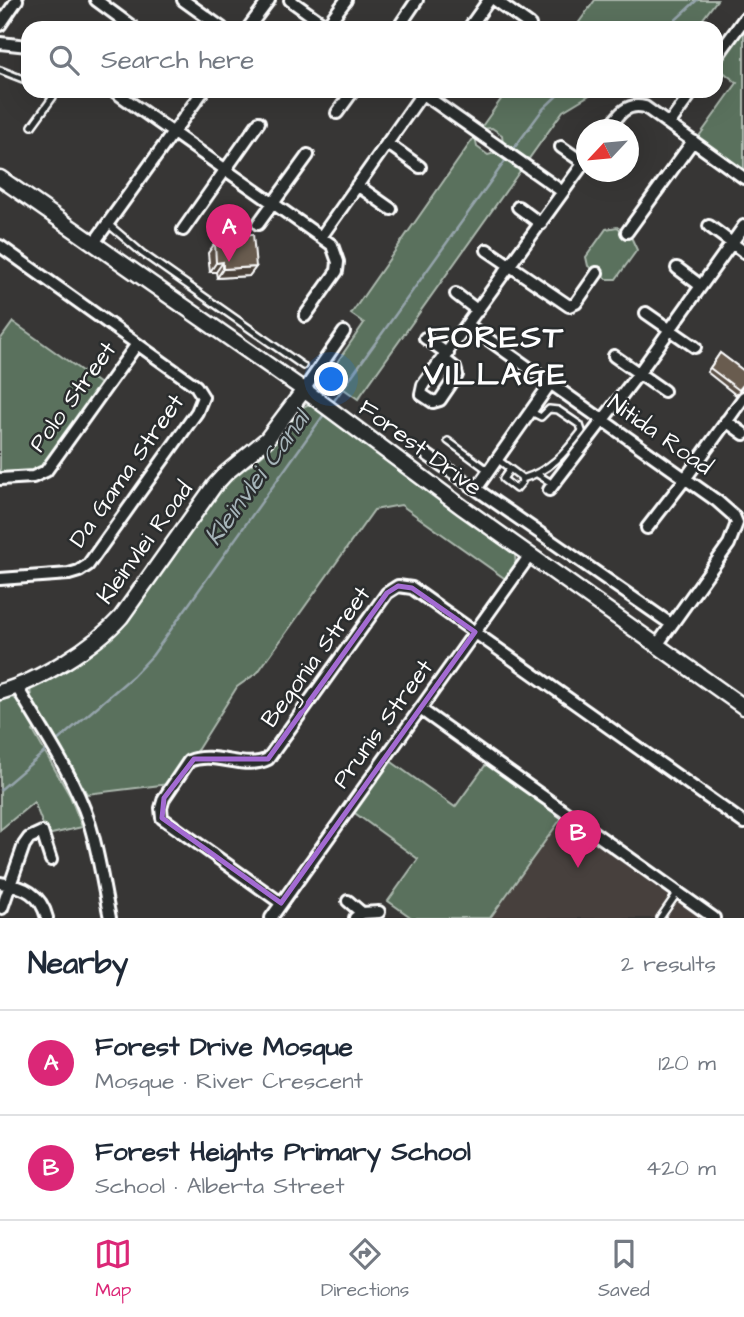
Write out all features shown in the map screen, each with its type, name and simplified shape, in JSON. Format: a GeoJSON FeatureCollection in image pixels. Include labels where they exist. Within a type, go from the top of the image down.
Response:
{"type":"FeatureCollection","features":[{"type":"Feature","properties":{"kind":"street"},"geometry":{"type":"LineString","coordinates":[[0,25],[17,0]]}},
{"type":"Feature","properties":{"kind":"street"},"geometry":{"type":"LineString","coordinates":[[96,0],[124,21]]}},
{"type":"Feature","properties":{"kind":"street"},"geometry":{"type":"LineString","coordinates":[[253,21],[269,0]]}},
{"type":"Feature","properties":{"kind":"street"},"geometry":{"type":"LineString","coordinates":[[290,0],[319,21]]}},
{"type":"Feature","properties":{"kind":"street"},"geometry":{"type":"LineString","coordinates":[[331,21],[346,0]]}},
{"type":"Feature","properties":{"kind":"street"},"geometry":{"type":"LineString","coordinates":[[402,21],[417,0]]}},
{"type":"Feature","properties":{"kind":"street"},"geometry":{"type":"LineString","coordinates":[[474,21],[489,0]]}},
{"type":"Feature","properties":{"kind":"street"},"geometry":{"type":"LineString","coordinates":[[495,0],[524,21]]}},
{"type":"Feature","properties":{"kind":"street"},"geometry":{"type":"LineString","coordinates":[[186,1],[213,21]]}},
{"type":"Feature","properties":{"kind":"street"},"geometry":{"type":"LineString","coordinates":[[723,48],[744,19]]}},
{"type":"Feature","properties":{"kind":"street"},"geometry":{"type":"LineString","coordinates":[[0,43],[21,46]]}},
{"type":"Feature","properties":{"kind":"street"},"geometry":{"type":"LineString","coordinates":[[127,98],[334,249],[338,267],[305,316]]}},
{"type":"Feature","properties":{"kind":"street"},"geometry":{"type":"LineString","coordinates":[[93,244],[198,98]]}},
{"type":"Feature","properties":{"kind":"street"},"geometry":{"type":"LineString","coordinates":[[337,113],[348,98]]}},
{"type":"Feature","properties":{"kind":"street"},"geometry":{"type":"LineString","coordinates":[[321,237],[418,98]]}},
{"type":"Feature","properties":{"kind":"street"},"geometry":{"type":"LineString","coordinates":[[430,98],[563,192]]}},
{"type":"Feature","properties":{"kind":"street"},"geometry":{"type":"LineString","coordinates":[[669,124],[687,98]]}},
{"type":"Feature","properties":{"kind":"street"},"geometry":{"type":"LineString","coordinates":[[616,119],[620,113],[634,106],[645,107],[744,177]]}},
{"type":"Feature","properties":{"kind":"street"},"geometry":{"type":"LineString","coordinates":[[183,230],[259,122]]}},
{"type":"Feature","properties":{"kind":"street"},"geometry":{"type":"LineString","coordinates":[[627,232],[692,141]]}},
{"type":"Feature","properties":{"kind":"street"},"geometry":{"type":"LineString","coordinates":[[387,143],[420,167]]}},
{"type":"Feature","properties":{"kind":"street"},"geometry":{"type":"LineString","coordinates":[[561,147],[576,156]]}},
{"type":"Feature","properties":{"kind":"street"},"geometry":{"type":"LineString","coordinates":[[258,224],[308,155]]}},
{"type":"Feature","properties":{"kind":"street"},"geometry":{"type":"LineString","coordinates":[[425,338],[446,356],[576,174]]}},
{"type":"Feature","properties":{"kind":"street","name":"Forest Drive"},"geometry":{"type":"LineString","coordinates":[[0,178],[309,395],[744,707]]}},
{"type":"Feature","properties":{"kind":"street"},"geometry":{"type":"LineString","coordinates":[[357,185],[391,209]]}},
{"type":"Feature","properties":{"kind":"street"},"geometry":{"type":"LineString","coordinates":[[518,207],[541,223]]}},
{"type":"Feature","properties":{"kind":"street"},"geometry":{"type":"LineString","coordinates":[[709,226],[744,251]]}},
{"type":"Feature","properties":{"kind":"street"},"geometry":{"type":"LineString","coordinates":[[551,487],[639,373],[744,226]]}},
{"type":"Feature","properties":{"kind":"street","name":"Da Gama Street"},"geometry":{"type":"LineString","coordinates":[[0,246],[196,386],[203,397],[201,405],[88,565],[68,574],[0,579]]}},
{"type":"Feature","properties":{"kind":"street"},"geometry":{"type":"LineString","coordinates":[[487,250],[569,306],[576,303],[597,273]]}},
{"type":"Feature","properties":{"kind":"street"},"geometry":{"type":"LineString","coordinates":[[677,268],[701,286]]}},
{"type":"Feature","properties":{"kind":"street"},"geometry":{"type":"LineString","coordinates":[[456,294],[478,311]]}},
{"type":"Feature","properties":{"kind":"street"},"geometry":{"type":"LineString","coordinates":[[646,313],[695,347]]}},
{"type":"Feature","properties":{"kind":"street","name":"Nitida Road"},"geometry":{"type":"LineString","coordinates":[[468,325],[727,508],[737,523],[729,544],[657,645]]}},
{"type":"Feature","properties":{"kind":"street"},"geometry":{"type":"LineString","coordinates":[[309,395],[344,332]]}},
{"type":"Feature","properties":{"kind":"street","name":"Polo Street"},"geometry":{"type":"LineString","coordinates":[[0,479],[33,477],[46,471],[137,344]]}},
{"type":"Feature","properties":{"kind":"street"},"geometry":{"type":"LineString","coordinates":[[614,356],[664,391]]}},
{"type":"Feature","properties":{"kind":"street"},"geometry":{"type":"LineString","coordinates":[[476,489],[550,384]]}},
{"type":"Feature","properties":{"kind":"street","name":"Kleinvlei Road"},"geometry":{"type":"LineString","coordinates":[[0,692],[17,687],[93,644],[109,631],[214,486],[267,439],[309,395]]}},
{"type":"Feature","properties":{"kind":"street"},"geometry":{"type":"LineString","coordinates":[[647,528],[744,397]]}},
{"type":"Feature","properties":{"kind":"street"},"geometry":{"type":"LineString","coordinates":[[726,421],[744,434]]}},
{"type":"Feature","properties":{"kind":"street","name":"Forest Drive"},"geometry":{"type":"LineString","coordinates":[[428,455],[671,624]]}},
{"type":"Feature","properties":{"kind":"street","name":"Prunis Street"},"geometry":{"type":"LineString","coordinates":[[271,918],[530,555]]}},
{"type":"Feature","properties":{"kind":"street","name":"Begonia Street"},"geometry":{"type":"LineString","coordinates":[[281,903],[162,818],[163,798],[189,761],[201,758],[257,762],[268,759],[387,593],[402,585],[412,588],[744,822]]}},
{"type":"Feature","properties":{"kind":"street"},"geometry":{"type":"LineString","coordinates":[[17,687],[76,790],[90,824],[110,918]]}},
{"type":"Feature","properties":{"kind":"street"},"geometry":{"type":"LineString","coordinates":[[420,709],[714,918]]}},
{"type":"Feature","properties":{"kind":"street"},"geometry":{"type":"LineString","coordinates":[[2,908],[5,883],[24,845],[32,836],[42,832],[51,860]]}},
{"type":"Feature","properties":{"kind":"street"},"geometry":{"type":"LineString","coordinates":[[5,883],[36,895],[42,902],[47,918]]}},
{"type":"Feature","properties":{"kind":"street"},"geometry":{"type":"LineString","coordinates":[[348,901],[358,916],[379,912]]}},
{"type":"Feature","properties":{"kind":"lane"},"geometry":{"type":"LineString","coordinates":[[0,69],[21,79]]}},
{"type":"Feature","properties":{"kind":"lane"},"geometry":{"type":"LineString","coordinates":[[32,126],[52,98]]}},
{"type":"Feature","properties":{"kind":"lane"},"geometry":{"type":"LineString","coordinates":[[108,224],[142,253],[303,366]]}},
{"type":"Feature","properties":{"kind":"lane"},"geometry":{"type":"LineString","coordinates":[[510,469],[503,480],[512,488],[518,488],[522,479],[555,463],[582,431],[582,428],[558,410],[549,409],[541,417],[531,412]]}},
{"type":"Feature","properties":{"kind":"lane"},"geometry":{"type":"LineString","coordinates":[[448,441],[489,471]]}},
{"type":"Feature","properties":{"kind":"lane"},"geometry":{"type":"LineString","coordinates":[[497,459],[522,479]]}},
{"type":"Feature","properties":{"kind":"lane"},"geometry":{"type":"LineString","coordinates":[[537,474],[551,487]]}},
{"type":"Feature","properties":{"kind":"lane"},"geometry":{"type":"LineString","coordinates":[[660,918],[678,892]]}},
{"type":"Feature","properties":{"kind":"highlighted area"},"geometry":{"type":"Polygon","coordinates":[[[398,586],[412,588],[475,632],[281,903],[162,818],[164,798],[194,759],[268,759],[387,593],[398,586]]]}},
{"type":"Feature","properties":{"kind":"shaded area"},"geometry":{"type":"Polygon","coordinates":[[[561,818],[701,918],[490,918],[561,818]]]}},
{"type":"Feature","properties":{"kind":"green space"},"geometry":{"type":"Polygon","coordinates":[[[595,0],[717,0],[701,21],[580,21],[595,0]]]}},
{"type":"Feature","properties":{"kind":"green space"},"geometry":{"type":"Polygon","coordinates":[[[744,20],[744,173],[697,139],[737,83],[723,72],[723,49],[744,20]]]}},
{"type":"Feature","properties":{"kind":"green space"},"geometry":{"type":"Polygon","coordinates":[[[502,98],[584,98],[563,111],[528,160],[503,143],[502,135],[492,128],[480,129],[502,98]]]}},
{"type":"Feature","properties":{"kind":"green space"},"geometry":{"type":"Polygon","coordinates":[[[475,136],[477,147],[488,155],[495,153],[520,171],[358,399],[327,377],[364,323],[351,314],[475,136]]]}},
{"type":"Feature","properties":{"kind":"green space"},"geometry":{"type":"Polygon","coordinates":[[[617,227],[631,237],[637,250],[616,279],[607,279],[588,266],[586,257],[606,229],[617,227]]]}},
{"type":"Feature","properties":{"kind":"green space"},"geometry":{"type":"Polygon","coordinates":[[[13,322],[103,386],[46,466],[38,472],[0,476],[0,340],[13,322]]]}},
{"type":"Feature","properties":{"kind":"green space"},"geometry":{"type":"Polygon","coordinates":[[[309,404],[515,555],[516,567],[507,580],[401,505],[374,510],[258,672],[237,687],[198,749],[169,784],[87,794],[31,698],[30,686],[94,649],[221,487],[244,466],[249,466],[270,448],[301,408],[309,404]]]}},
{"type":"Feature","properties":{"kind":"green space"},"geometry":{"type":"Polygon","coordinates":[[[10,696],[18,700],[35,729],[33,731],[70,796],[82,827],[47,835],[34,802],[0,830],[0,698],[10,696]]]}},
{"type":"Feature","properties":{"kind":"green space"},"geometry":{"type":"Polygon","coordinates":[[[389,760],[455,807],[487,763],[563,816],[490,918],[412,918],[388,901],[418,859],[352,811],[389,760]]]}},
{"type":"Feature","properties":{"kind":"building"},"geometry":{"type":"Polygon","coordinates":[[[253,234],[256,267],[223,269],[223,262],[216,263],[215,243],[221,243],[220,236],[253,234]]]}},
{"type":"Feature","properties":{"kind":"building"},"geometry":{"type":"Polygon","coordinates":[[[720,353],[744,371],[744,384],[739,390],[710,368],[720,353]]]}},
{"type":"Feature","properties":{"kind":"waterway","name":"Kleinvlei Canal"},"geometry":{"type":"LineString","coordinates":[[674,21],[697,0]]}},
{"type":"Feature","properties":{"kind":"waterway","name":"Kleinvlei Canal"},"geometry":{"type":"LineString","coordinates":[[512,151],[543,109],[555,98]]}},
{"type":"Feature","properties":{"kind":"waterway","name":"Kleinvlei Canal"},"geometry":{"type":"LineString","coordinates":[[331,405],[508,157]]}},
{"type":"Feature","properties":{"kind":"waterway","name":"Kleinvlei Canal"},"geometry":{"type":"LineString","coordinates":[[56,742],[133,676],[152,656],[325,413]]}},
{"type":"Feature","properties":{"kind":"waterway","name":"Kleinvlei Canal"},"geometry":{"type":"LineString","coordinates":[[0,790],[48,749]]}},
{"type":"Feature","properties":{"kind":"place","name":"Forest Drive Mosque"},"geometry":{"type":"Point","coordinates":[229,262]}},
{"type":"Feature","properties":{"kind":"place","name":"Forest Heights Primary School"},"geometry":{"type":"Point","coordinates":[578,868]}},
{"type":"Feature","properties":{"kind":"district","name":"FOREST VILLAGE"},"geometry":{"type":"Point","coordinates":[496,356]}}]}
